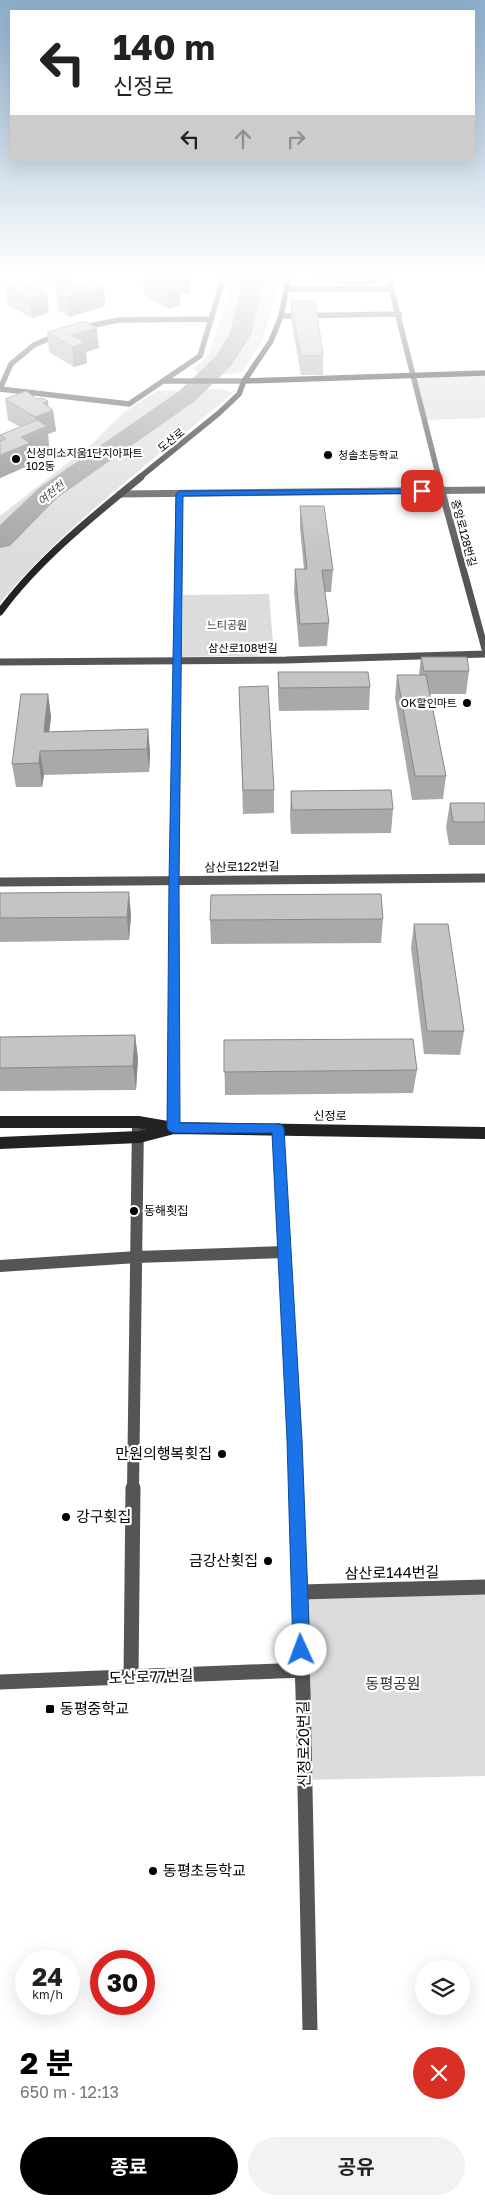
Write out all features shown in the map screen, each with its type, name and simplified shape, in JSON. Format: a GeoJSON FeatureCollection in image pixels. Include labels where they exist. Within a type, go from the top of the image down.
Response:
{"type":"FeatureCollection","features":[{"type":"Feature","properties":{"kind":"main road","name":"도산로"},"geometry":{"type":"LineString","coordinates":[[0,612],[15,591],[48,558],[120,494],[219,413],[239,394],[244,380],[250,371]]}},
{"type":"Feature","properties":{"kind":"main road"},"geometry":{"type":"LineString","coordinates":[[244,380],[485,373]]}},
{"type":"Feature","properties":{"kind":"main road","name":"신정로"},"geometry":{"type":"LineString","coordinates":[[0,1122],[138,1122],[174,1128],[278,1128],[485,1133]]}},
{"type":"Feature","properties":{"kind":"main road","name":"신정로"},"geometry":{"type":"LineString","coordinates":[[0,1143],[139,1137],[174,1128]]}},
{"type":"Feature","properties":{"kind":"street"},"geometry":{"type":"LineString","coordinates":[[8,371],[0,389],[130,404],[178,371]]}},
{"type":"Feature","properties":{"kind":"street","name":"중앙로128번길"},"geometry":{"type":"LineString","coordinates":[[413,371],[442,491],[485,649]]}},
{"type":"Feature","properties":{"kind":"street"},"geometry":{"type":"LineString","coordinates":[[162,381],[244,380]]}},
{"type":"Feature","properties":{"kind":"street"},"geometry":{"type":"LineString","coordinates":[[120,494],[485,490]]}},
{"type":"Feature","properties":{"kind":"street"},"geometry":{"type":"LineString","coordinates":[[174,1128],[174,880],[179,494]]}},
{"type":"Feature","properties":{"kind":"street","name":"삼산로108번길"},"geometry":{"type":"LineString","coordinates":[[0,662],[286,660],[485,654]]}},
{"type":"Feature","properties":{"kind":"street","name":"삼산로122번길"},"geometry":{"type":"LineString","coordinates":[[0,882],[485,878]]}},
{"type":"Feature","properties":{"kind":"street"},"geometry":{"type":"LineString","coordinates":[[131,1677],[138,1122]]}},
{"type":"Feature","properties":{"kind":"street","name":"신정로20번길"},"geometry":{"type":"LineString","coordinates":[[278,1128],[300,1592],[310,2030]]}},
{"type":"Feature","properties":{"kind":"street"},"geometry":{"type":"LineString","coordinates":[[0,1266],[137,1257],[285,1252]]}},
{"type":"Feature","properties":{"kind":"street","name":"삼산로144번길"},"geometry":{"type":"LineString","coordinates":[[300,1592],[485,1587]]}},
{"type":"Feature","properties":{"kind":"street","name":"도산로77번길"},"geometry":{"type":"LineString","coordinates":[[0,1682],[302,1670]]}},
{"type":"Feature","properties":{"kind":"green space"},"geometry":{"type":"Polygon","coordinates":[[[195,371],[243,371],[235,374],[200,374],[195,371]]]}},
{"type":"Feature","properties":{"kind":"green space"},"geometry":{"type":"Polygon","coordinates":[[[485,373],[485,418],[426,420],[414,375],[485,373]]]}},
{"type":"Feature","properties":{"kind":"green space"},"geometry":{"type":"Polygon","coordinates":[[[220,389],[233,393],[82,519],[26,574],[0,603],[0,516],[92,444],[123,413],[157,391],[220,389]]]}},
{"type":"Feature","properties":{"kind":"green space","name":"느티공원"},"geometry":{"type":"Polygon","coordinates":[[[269,594],[274,655],[182,657],[183,595],[269,594]]]}},
{"type":"Feature","properties":{"kind":"green space","name":"동평공원"},"geometry":{"type":"Polygon","coordinates":[[[485,1587],[485,1776],[304,1780],[300,1592],[485,1587]]]}},
{"type":"Feature","properties":{"kind":"building"},"geometry":{"type":"Polygon","coordinates":[[[26,391],[37,399],[42,398],[48,401],[43,403],[53,410],[35,417],[5,399],[26,391]]]}},
{"type":"Feature","properties":{"kind":"building"},"geometry":{"type":"Polygon","coordinates":[[[37,420],[47,426],[21,437],[30,443],[0,455],[0,441],[6,439],[0,435],[37,420]]]}},
{"type":"Feature","properties":{"kind":"building"},"geometry":{"type":"Polygon","coordinates":[[[300,506],[324,506],[333,570],[322,570],[329,623],[300,624],[295,569],[307,569],[300,506]]]}},
{"type":"Feature","properties":{"kind":"building"},"geometry":{"type":"Polygon","coordinates":[[[421,657],[467,657],[469,671],[424,671],[421,657]]]}},
{"type":"Feature","properties":{"kind":"building"},"geometry":{"type":"Polygon","coordinates":[[[278,672],[368,672],[370,687],[279,688],[278,672]]]}},
{"type":"Feature","properties":{"kind":"building"},"geometry":{"type":"Polygon","coordinates":[[[397,675],[426,675],[446,776],[415,776],[397,675]]]}},
{"type":"Feature","properties":{"kind":"building"},"geometry":{"type":"Polygon","coordinates":[[[268,686],[274,790],[243,790],[239,687],[268,686]]]}},
{"type":"Feature","properties":{"kind":"building"},"geometry":{"type":"Polygon","coordinates":[[[21,694],[48,694],[44,732],[148,729],[147,749],[40,751],[39,763],[12,764],[21,694]]]}},
{"type":"Feature","properties":{"kind":"building"},"geometry":{"type":"Polygon","coordinates":[[[391,790],[393,809],[292,810],[291,791],[391,790]]]}},
{"type":"Feature","properties":{"kind":"building"},"geometry":{"type":"Polygon","coordinates":[[[450,803],[485,803],[485,822],[453,822],[450,803]]]}},
{"type":"Feature","properties":{"kind":"building"},"geometry":{"type":"Polygon","coordinates":[[[129,892],[127,917],[0,918],[0,893],[129,892]]]}},
{"type":"Feature","properties":{"kind":"building"},"geometry":{"type":"Polygon","coordinates":[[[381,894],[383,919],[210,920],[211,895],[381,894]]]}},
{"type":"Feature","properties":{"kind":"building"},"geometry":{"type":"Polygon","coordinates":[[[414,924],[448,924],[464,1031],[427,1031],[414,924]]]}},
{"type":"Feature","properties":{"kind":"building"},"geometry":{"type":"Polygon","coordinates":[[[135,1035],[133,1066],[0,1068],[0,1037],[135,1035]]]}},
{"type":"Feature","properties":{"kind":"building"},"geometry":{"type":"Polygon","coordinates":[[[413,1039],[417,1070],[224,1072],[224,1040],[413,1039]]]}},
{"type":"Feature","properties":{"kind":"waterway","name":"여천천"},"geometry":{"type":"LineString","coordinates":[[0,540],[48,493],[187,396],[213,371]]}},
{"type":"Feature","properties":{"kind":"place","name":"청솔초등학교"},"geometry":{"type":"Point","coordinates":[328,455]}},
{"type":"Feature","properties":{"kind":"place","name":"신성미소지움1단지아파트 102동"},"geometry":{"type":"Point","coordinates":[16,459]}},
{"type":"Feature","properties":{"kind":"place","name":"OK할인마트"},"geometry":{"type":"Point","coordinates":[467,703]}},
{"type":"Feature","properties":{"kind":"place","name":"동해횟집"},"geometry":{"type":"Point","coordinates":[134,1211]}},
{"type":"Feature","properties":{"kind":"place","name":"만원의행복횟집"},"geometry":{"type":"Point","coordinates":[222,1454]}},
{"type":"Feature","properties":{"kind":"place","name":"강구횟집"},"geometry":{"type":"Point","coordinates":[66,1517]}},
{"type":"Feature","properties":{"kind":"place","name":"금강산횟집"},"geometry":{"type":"Point","coordinates":[268,1561]}},
{"type":"Feature","properties":{"kind":"place","name":"동평중학교"},"geometry":{"type":"Point","coordinates":[50,1709]}},
{"type":"Feature","properties":{"kind":"place","name":"동평초등학교"},"geometry":{"type":"Point","coordinates":[153,1871]}},
{"type":"Feature","properties":{"kind":"route"},"geometry":{"type":"LineString","coordinates":[[301,1650],[294,1440],[278,1128],[174,1128],[174,880],[179,494],[422,491]]}}]}
